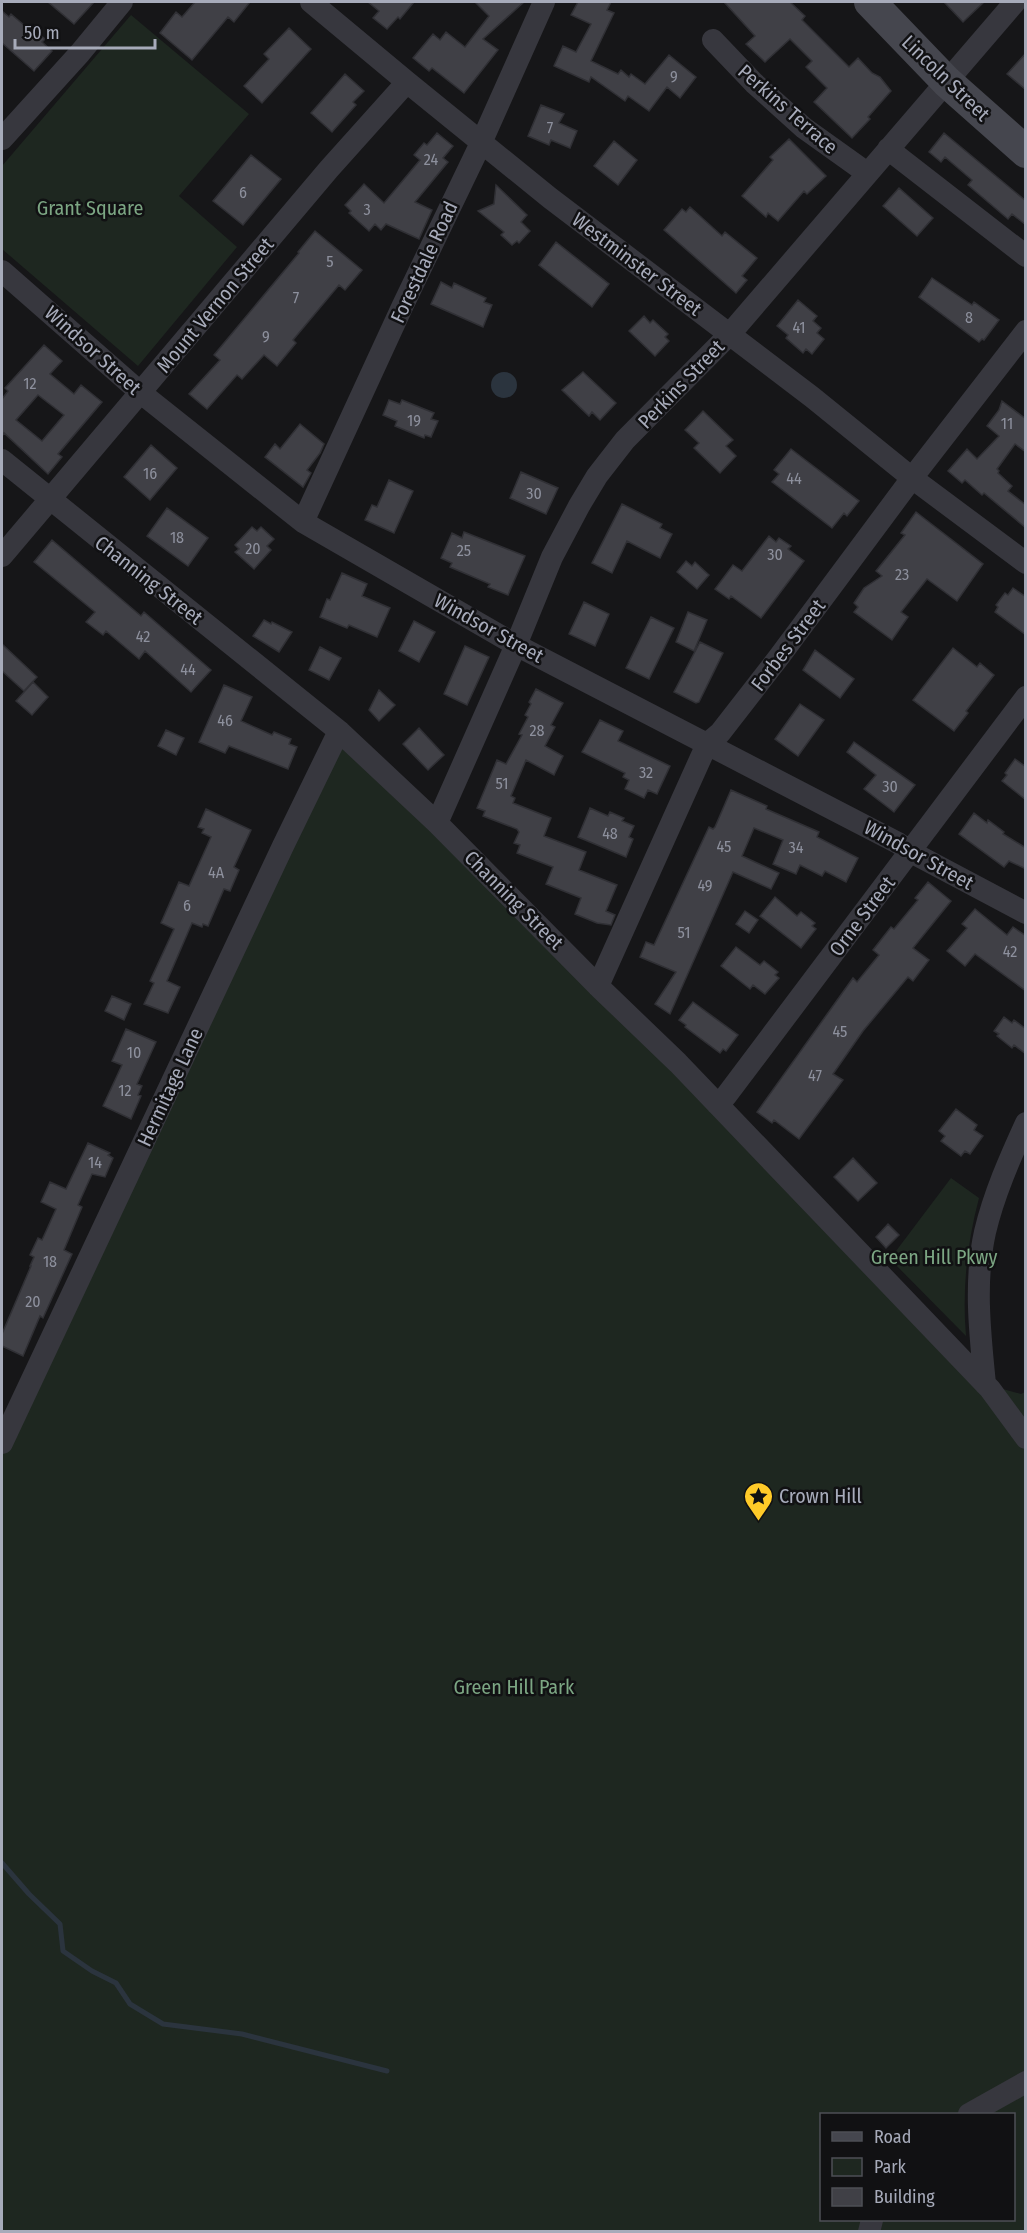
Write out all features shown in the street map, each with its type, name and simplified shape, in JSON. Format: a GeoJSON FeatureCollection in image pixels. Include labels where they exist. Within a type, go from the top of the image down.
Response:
{"type":"FeatureCollection","features":[{"type":"Feature","properties":{"kind":"main road","name":"Lincoln Street"},"geometry":{"type":"LineString","coordinates":[[870,2],[947,82],[1026,152]]}},
{"type":"Feature","properties":{"kind":"street"},"geometry":{"type":"LineString","coordinates":[[2,139],[80,53],[122,2]]}},
{"type":"Feature","properties":{"kind":"street","name":"Westminster Street"},"geometry":{"type":"LineString","coordinates":[[311,2],[481,143],[812,397],[912,478],[1026,563]]}},
{"type":"Feature","properties":{"kind":"street","name":"Forestdale Road"},"geometry":{"type":"LineString","coordinates":[[303,522],[481,143],[544,2]]}},
{"type":"Feature","properties":{"kind":"street","name":"Perkins Street"},"geometry":{"type":"LineString","coordinates":[[437,824],[552,557],[597,476],[626,441],[729,335],[1015,2]]}},
{"type":"Feature","properties":{"kind":"street","name":"Perkins Terrace"},"geometry":{"type":"LineString","coordinates":[[713,40],[754,83],[804,128],[867,173]]}},
{"type":"Feature","properties":{"kind":"street","name":"Mount Vernon Street"},"geometry":{"type":"LineString","coordinates":[[2,556],[329,169],[407,82]]}},
{"type":"Feature","properties":{"kind":"street"},"geometry":{"type":"LineString","coordinates":[[888,149],[1026,256]]}},
{"type":"Feature","properties":{"kind":"street","name":"Windsor Street"},"geometry":{"type":"LineString","coordinates":[[2,271],[141,393],[303,522],[516,645],[898,843],[1026,913]]}},
{"type":"Feature","properties":{"kind":"street","name":"Forbes Street"},"geometry":{"type":"LineString","coordinates":[[598,986],[706,744],[720,733],[773,665],[912,478],[1026,331]]}},
{"type":"Feature","properties":{"kind":"street","name":"Channing Street"},"geometry":{"type":"LineString","coordinates":[[2,460],[339,731],[437,824],[717,1104],[985,1384],[1026,1438]]}},
{"type":"Feature","properties":{"kind":"street","name":"Orne Street"},"geometry":{"type":"LineString","coordinates":[[717,1104],[726,1096],[1026,697]]}},
{"type":"Feature","properties":{"kind":"street","name":"Hermitage Lane"},"geometry":{"type":"LineString","coordinates":[[2,1443],[339,731]]}},
{"type":"Feature","properties":{"kind":"street"},"geometry":{"type":"LineString","coordinates":[[985,1384],[980,1334],[979,1283],[985,1233],[1019,1158],[1026,1123]]}},
{"type":"Feature","properties":{"kind":"street"},"geometry":{"type":"LineString","coordinates":[[972,2113],[1026,2082]]}},
{"type":"Feature","properties":{"kind":"green space","name":"Grant Square"},"geometry":{"type":"Polygon","coordinates":[[[131,15],[249,114],[179,196],[237,247],[138,366],[2,249],[2,166],[131,15]]]}},
{"type":"Feature","properties":{"kind":"green space","name":"Green Hill Park"},"geometry":{"type":"Polygon","coordinates":[[[339,731],[985,1384],[1021,1394],[1025,1392],[1025,2231],[2,2232],[2,1443],[339,731]]]}},
{"type":"Feature","properties":{"kind":"green space","name":"Green Hill Pkwy"},"geometry":{"type":"Polygon","coordinates":[[[951,1178],[979,1198],[966,1267],[966,1336],[890,1259],[951,1178]]]}},
{"type":"Feature","properties":{"kind":"shaded area"},"geometry":{"type":"Polygon","coordinates":[[[504,372],[513,376],[517,385],[513,394],[504,398],[495,394],[491,385],[495,376],[504,372]]]}},
{"type":"Feature","properties":{"kind":"building"},"geometry":{"type":"Polygon","coordinates":[[[48,2],[94,2],[74,24],[48,2]]]}},
{"type":"Feature","properties":{"kind":"building"},"geometry":{"type":"Polygon","coordinates":[[[195,2],[250,2],[234,22],[228,17],[192,60],[160,33],[176,12],[182,17],[195,2]]]}},
{"type":"Feature","properties":{"kind":"building"},"geometry":{"type":"Polygon","coordinates":[[[368,2],[414,2],[400,19],[398,17],[387,29],[373,18],[379,11],[368,2]]]}},
{"type":"Feature","properties":{"kind":"building"},"geometry":{"type":"Polygon","coordinates":[[[475,2],[524,2],[483,39],[498,50],[464,93],[432,68],[429,71],[413,58],[433,34],[440,40],[446,32],[465,47],[489,16],[475,2]]]}},
{"type":"Feature","properties":{"kind":"building"},"geometry":{"type":"Polygon","coordinates":[[[578,2],[611,2],[607,10],[614,13],[591,61],[618,74],[621,70],[629,77],[631,74],[645,84],[669,55],[696,77],[680,98],[667,87],[649,111],[628,96],[625,101],[591,77],[589,82],[554,66],[563,46],[576,52],[591,24],[571,15],[578,2]]]}},
{"type":"Feature","properties":{"kind":"building"},"geometry":{"type":"Polygon","coordinates":[[[724,2],[790,2],[805,16],[802,20],[849,67],[858,58],[872,73],[880,77],[891,91],[852,138],[814,102],[827,88],[806,67],[812,61],[790,39],[765,62],[746,44],[755,36],[724,2]]]}},
{"type":"Feature","properties":{"kind":"building"},"geometry":{"type":"Polygon","coordinates":[[[944,2],[984,2],[963,22],[944,2]]]}},
{"type":"Feature","properties":{"kind":"building"},"geometry":{"type":"Polygon","coordinates":[[[2,11],[9,17],[11,14],[31,31],[33,29],[45,39],[42,42],[52,51],[34,71],[2,43],[2,11]]]}},
{"type":"Feature","properties":{"kind":"building"},"geometry":{"type":"Polygon","coordinates":[[[289,28],[311,49],[262,103],[244,86],[269,59],[264,54],[289,28]]]}},
{"type":"Feature","properties":{"kind":"building"},"geometry":{"type":"Polygon","coordinates":[[[1026,53],[1026,90],[1007,74],[1026,53]]]}},
{"type":"Feature","properties":{"kind":"building"},"geometry":{"type":"Polygon","coordinates":[[[345,74],[364,91],[353,102],[356,105],[332,132],[311,113],[345,74]]]}},
{"type":"Feature","properties":{"kind":"building"},"geometry":{"type":"Polygon","coordinates":[[[541,105],[564,114],[559,123],[577,131],[570,148],[551,140],[549,145],[528,136],[541,105]]]}},
{"type":"Feature","properties":{"kind":"building"},"geometry":{"type":"Polygon","coordinates":[[[437,133],[453,146],[443,158],[448,162],[415,202],[432,210],[419,239],[386,224],[381,230],[375,224],[369,231],[349,213],[351,211],[345,205],[364,184],[384,203],[420,160],[414,155],[437,133]]]}},
{"type":"Feature","properties":{"kind":"building"},"geometry":{"type":"Polygon","coordinates":[[[944,133],[1026,201],[1026,225],[1012,214],[1008,219],[968,185],[972,180],[945,157],[941,162],[929,152],[944,133]]]}},
{"type":"Feature","properties":{"kind":"building"},"geometry":{"type":"Polygon","coordinates":[[[789,139],[826,176],[807,194],[804,191],[778,221],[768,213],[766,217],[742,196],[773,160],[770,157],[789,139]]]}},
{"type":"Feature","properties":{"kind":"building"},"geometry":{"type":"Polygon","coordinates":[[[614,141],[637,160],[618,185],[594,166],[614,141]]]}},
{"type":"Feature","properties":{"kind":"building"},"geometry":{"type":"Polygon","coordinates":[[[251,155],[281,179],[243,225],[213,201],[251,155]]]}},
{"type":"Feature","properties":{"kind":"building"},"geometry":{"type":"Polygon","coordinates":[[[496,185],[527,215],[521,222],[530,231],[519,243],[517,241],[512,245],[501,235],[504,232],[478,211],[494,204],[496,185]]]}},
{"type":"Feature","properties":{"kind":"building"},"geometry":{"type":"Polygon","coordinates":[[[899,188],[933,218],[917,236],[883,206],[899,188]]]}},
{"type":"Feature","properties":{"kind":"building"},"geometry":{"type":"Polygon","coordinates":[[[690,207],[722,236],[725,232],[757,258],[742,276],[747,280],[736,293],[664,230],[682,209],[686,212],[690,207]]]}},
{"type":"Feature","properties":{"kind":"building"},"geometry":{"type":"Polygon","coordinates":[[[315,231],[362,270],[345,290],[339,285],[293,340],[296,343],[277,366],[264,355],[242,379],[237,375],[207,409],[189,394],[220,360],[214,355],[315,231]]]}},
{"type":"Feature","properties":{"kind":"building"},"geometry":{"type":"Polygon","coordinates":[[[556,242],[609,284],[592,307],[539,265],[556,242]]]}},
{"type":"Feature","properties":{"kind":"building"},"geometry":{"type":"Polygon","coordinates":[[[932,278],[972,305],[974,302],[999,320],[984,340],[979,342],[919,297],[932,278]]]}},
{"type":"Feature","properties":{"kind":"building"},"geometry":{"type":"Polygon","coordinates":[[[441,282],[452,288],[454,283],[486,298],[484,302],[492,305],[483,327],[431,304],[441,282]]]}},
{"type":"Feature","properties":{"kind":"building"},"geometry":{"type":"Polygon","coordinates":[[[798,300],[817,316],[813,321],[821,328],[817,333],[824,339],[812,354],[806,349],[803,353],[786,338],[788,335],[777,326],[798,300]]]}},
{"type":"Feature","properties":{"kind":"building"},"geometry":{"type":"Polygon","coordinates":[[[644,316],[650,323],[653,320],[668,334],[665,337],[669,341],[655,356],[629,331],[644,316]]]}},
{"type":"Feature","properties":{"kind":"building"},"geometry":{"type":"Polygon","coordinates":[[[44,345],[62,361],[50,374],[74,394],[81,385],[102,402],[58,454],[62,457],[48,474],[4,433],[2,436],[2,399],[8,391],[5,388],[44,345]],[[38,395],[16,420],[42,441],[64,415],[38,395]]]}},
{"type":"Feature","properties":{"kind":"building"},"geometry":{"type":"Polygon","coordinates":[[[583,372],[616,403],[600,420],[592,412],[589,416],[562,390],[583,372]]]}},
{"type":"Feature","properties":{"kind":"building"},"geometry":{"type":"Polygon","coordinates":[[[389,400],[400,404],[402,400],[434,413],[431,419],[438,421],[431,437],[425,435],[424,438],[395,426],[397,421],[383,415],[389,400]]]}},
{"type":"Feature","properties":{"kind":"building"},"geometry":{"type":"Polygon","coordinates":[[[1002,401],[1026,419],[1026,452],[1015,444],[997,469],[998,473],[1012,486],[1008,491],[1026,505],[1026,528],[984,493],[982,495],[965,480],[962,483],[948,471],[967,449],[977,459],[999,436],[987,426],[999,410],[1002,401]]]}},
{"type":"Feature","properties":{"kind":"building"},"geometry":{"type":"Polygon","coordinates":[[[703,411],[733,440],[726,446],[736,456],[720,473],[694,448],[699,443],[685,430],[703,411]]]}},
{"type":"Feature","properties":{"kind":"building"},"geometry":{"type":"Polygon","coordinates":[[[300,424],[324,444],[307,470],[311,473],[303,487],[265,457],[275,444],[280,449],[300,424]]]}},
{"type":"Feature","properties":{"kind":"building"},"geometry":{"type":"Polygon","coordinates":[[[151,445],[177,468],[150,500],[124,477],[151,445]]]}},
{"type":"Feature","properties":{"kind":"building"},"geometry":{"type":"Polygon","coordinates":[[[791,449],[859,501],[847,516],[844,513],[832,528],[772,482],[779,474],[774,470],[791,449]]]}},
{"type":"Feature","properties":{"kind":"building"},"geometry":{"type":"Polygon","coordinates":[[[521,472],[558,488],[546,514],[510,498],[521,472]]]}},
{"type":"Feature","properties":{"kind":"building"},"geometry":{"type":"Polygon","coordinates":[[[389,480],[413,491],[394,533],[365,520],[372,505],[377,507],[389,480]]]}},
{"type":"Feature","properties":{"kind":"building"},"geometry":{"type":"Polygon","coordinates":[[[622,504],[662,524],[660,528],[672,534],[660,558],[627,541],[612,573],[592,563],[622,504]]]}},
{"type":"Feature","properties":{"kind":"building"},"geometry":{"type":"Polygon","coordinates":[[[167,508],[208,538],[188,566],[147,536],[167,508]]]}},
{"type":"Feature","properties":{"kind":"building"},"geometry":{"type":"Polygon","coordinates":[[[916,512],[983,564],[957,601],[927,579],[901,612],[908,617],[892,640],[854,612],[858,607],[854,603],[864,588],[882,576],[876,571],[905,535],[901,533],[916,512]]]}},
{"type":"Feature","properties":{"kind":"building"},"geometry":{"type":"Polygon","coordinates":[[[252,527],[257,531],[261,527],[274,539],[267,546],[271,550],[254,569],[235,552],[239,549],[235,545],[252,527]]]}},
{"type":"Feature","properties":{"kind":"building"},"geometry":{"type":"Polygon","coordinates":[[[464,532],[525,556],[508,595],[488,587],[490,584],[450,567],[452,563],[441,558],[452,533],[462,538],[464,532]]]}},
{"type":"Feature","properties":{"kind":"building"},"geometry":{"type":"Polygon","coordinates":[[[769,536],[776,542],[779,538],[791,546],[788,549],[804,561],[761,618],[731,596],[729,599],[715,589],[733,565],[742,571],[769,536]]]}},
{"type":"Feature","properties":{"kind":"building"},"geometry":{"type":"Polygon","coordinates":[[[52,540],[141,616],[144,612],[211,670],[191,692],[145,651],[139,659],[106,631],[103,635],[86,622],[95,612],[34,562],[52,540]]]}},
{"type":"Feature","properties":{"kind":"building"},"geometry":{"type":"Polygon","coordinates":[[[686,561],[692,566],[695,562],[709,575],[697,589],[677,572],[686,561]]]}},
{"type":"Feature","properties":{"kind":"building"},"geometry":{"type":"Polygon","coordinates":[[[342,573],[367,584],[362,596],[390,608],[377,637],[349,625],[347,628],[320,617],[342,573]]]}},
{"type":"Feature","properties":{"kind":"building"},"geometry":{"type":"Polygon","coordinates":[[[1013,588],[1026,597],[1026,635],[995,612],[998,607],[996,605],[1005,593],[1008,595],[1013,588]]]}},
{"type":"Feature","properties":{"kind":"building"},"geometry":{"type":"Polygon","coordinates":[[[584,602],[609,614],[595,646],[569,634],[584,602]]]}},
{"type":"Feature","properties":{"kind":"building"},"geometry":{"type":"Polygon","coordinates":[[[688,612],[707,620],[694,651],[676,642],[688,612]]]}},
{"type":"Feature","properties":{"kind":"building"},"geometry":{"type":"Polygon","coordinates":[[[651,617],[674,628],[649,679],[626,668],[651,617]]]}},
{"type":"Feature","properties":{"kind":"building"},"geometry":{"type":"Polygon","coordinates":[[[264,620],[292,632],[279,652],[253,636],[264,620]]]}},
{"type":"Feature","properties":{"kind":"building"},"geometry":{"type":"Polygon","coordinates":[[[414,621],[435,632],[419,662],[399,651],[414,621]]]}},
{"type":"Feature","properties":{"kind":"building"},"geometry":{"type":"Polygon","coordinates":[[[700,642],[723,653],[699,702],[696,703],[674,692],[700,642]]]}},
{"type":"Feature","properties":{"kind":"building"},"geometry":{"type":"Polygon","coordinates":[[[2,644],[37,677],[24,691],[2,671],[2,644]]]}},
{"type":"Feature","properties":{"kind":"building"},"geometry":{"type":"Polygon","coordinates":[[[465,646],[489,657],[467,705],[444,694],[465,646]]]}},
{"type":"Feature","properties":{"kind":"building"},"geometry":{"type":"Polygon","coordinates":[[[320,647],[341,658],[329,680],[309,670],[320,647]]]}},
{"type":"Feature","properties":{"kind":"building"},"geometry":{"type":"Polygon","coordinates":[[[953,648],[977,667],[980,663],[994,675],[966,711],[968,713],[954,731],[913,700],[953,648]]]}},
{"type":"Feature","properties":{"kind":"building"},"geometry":{"type":"Polygon","coordinates":[[[815,650],[854,679],[840,698],[803,670],[815,650]]]}},
{"type":"Feature","properties":{"kind":"building"},"geometry":{"type":"Polygon","coordinates":[[[33,682],[48,697],[32,715],[16,701],[33,682]]]}},
{"type":"Feature","properties":{"kind":"building"},"geometry":{"type":"Polygon","coordinates":[[[224,685],[252,697],[241,721],[272,735],[274,732],[291,739],[289,744],[297,747],[288,769],[229,746],[225,753],[199,742],[224,685]]]}},
{"type":"Feature","properties":{"kind":"building"},"geometry":{"type":"Polygon","coordinates":[[[536,689],[563,703],[551,725],[555,727],[545,746],[563,756],[554,775],[526,760],[511,796],[515,798],[513,803],[551,818],[544,836],[586,852],[579,870],[617,885],[606,911],[615,915],[611,925],[597,923],[575,914],[581,898],[546,884],[553,867],[517,853],[520,845],[514,843],[519,832],[517,829],[483,816],[485,811],[477,808],[497,760],[506,764],[522,735],[519,734],[528,717],[525,715],[536,689]]]}},
{"type":"Feature","properties":{"kind":"building"},"geometry":{"type":"Polygon","coordinates":[[[379,690],[395,705],[379,721],[369,710],[379,690]]]}},
{"type":"Feature","properties":{"kind":"building"},"geometry":{"type":"Polygon","coordinates":[[[800,704],[824,720],[798,756],[775,739],[800,704]]]}},
{"type":"Feature","properties":{"kind":"building"},"geometry":{"type":"Polygon","coordinates":[[[600,720],[623,731],[618,741],[670,766],[657,794],[648,790],[644,798],[625,789],[629,780],[623,777],[625,773],[582,752],[600,720]]]}},
{"type":"Feature","properties":{"kind":"building"},"geometry":{"type":"Polygon","coordinates":[[[419,728],[444,755],[428,770],[403,744],[419,728]]]}},
{"type":"Feature","properties":{"kind":"building"},"geometry":{"type":"Polygon","coordinates":[[[166,730],[184,738],[176,755],[158,746],[166,730]]]}},
{"type":"Feature","properties":{"kind":"building"},"geometry":{"type":"Polygon","coordinates":[[[854,742],[915,785],[894,812],[864,789],[876,775],[847,752],[854,742]]]}},
{"type":"Feature","properties":{"kind":"building"},"geometry":{"type":"Polygon","coordinates":[[[1015,759],[1026,767],[1026,800],[1002,781],[1015,759]]]}},
{"type":"Feature","properties":{"kind":"building"},"geometry":{"type":"Polygon","coordinates":[[[731,790],[767,806],[766,809],[819,832],[817,837],[858,858],[846,882],[825,871],[822,876],[800,865],[796,874],[773,864],[783,840],[754,828],[742,856],[779,873],[771,889],[733,872],[670,1014],[655,1004],[676,972],[640,957],[646,942],[654,945],[709,827],[713,829],[715,827],[731,790]]]}},
{"type":"Feature","properties":{"kind":"building"},"geometry":{"type":"Polygon","coordinates":[[[590,808],[608,816],[610,812],[624,818],[622,821],[634,826],[629,837],[633,839],[626,857],[578,837],[590,808]]]}},
{"type":"Feature","properties":{"kind":"building"},"geometry":{"type":"Polygon","coordinates":[[[206,809],[251,830],[234,867],[239,870],[230,891],[224,889],[208,926],[203,924],[202,927],[192,923],[167,981],[180,987],[168,1013],[144,1004],[154,983],[150,981],[174,929],[161,923],[179,882],[189,886],[211,837],[202,833],[204,829],[198,827],[206,809]]]}},
{"type":"Feature","properties":{"kind":"building"},"geometry":{"type":"Polygon","coordinates":[[[974,813],[987,823],[988,820],[1004,832],[1003,834],[1026,848],[1026,869],[1009,861],[1004,867],[959,834],[974,813]]]}},
{"type":"Feature","properties":{"kind":"building"},"geometry":{"type":"Polygon","coordinates":[[[928,882],[951,901],[913,948],[929,960],[913,981],[908,977],[863,1031],[833,1074],[843,1080],[799,1139],[774,1120],[772,1123],[757,1112],[853,978],[857,982],[879,955],[873,950],[891,927],[894,929],[918,900],[915,898],[928,882]]]}},
{"type":"Feature","properties":{"kind":"building"},"geometry":{"type":"Polygon","coordinates":[[[775,897],[797,916],[801,912],[815,923],[812,926],[816,929],[801,948],[760,916],[775,897]]]}},
{"type":"Feature","properties":{"kind":"building"},"geometry":{"type":"Polygon","coordinates":[[[975,909],[1007,935],[1013,927],[1026,936],[1026,991],[975,954],[965,966],[947,951],[967,928],[962,924],[975,909]]]}},
{"type":"Feature","properties":{"kind":"building"},"geometry":{"type":"Polygon","coordinates":[[[745,911],[758,920],[749,933],[736,924],[745,911]]]}},
{"type":"Feature","properties":{"kind":"building"},"geometry":{"type":"Polygon","coordinates":[[[736,947],[760,965],[764,961],[778,972],[775,975],[779,978],[765,994],[753,985],[750,989],[721,966],[736,947]]]}},
{"type":"Feature","properties":{"kind":"building"},"geometry":{"type":"Polygon","coordinates":[[[112,996],[131,1004],[124,1020],[105,1011],[112,996]]]}},
{"type":"Feature","properties":{"kind":"building"},"geometry":{"type":"Polygon","coordinates":[[[693,1002],[738,1035],[726,1051],[723,1049],[720,1053],[679,1020],[693,1002]]]}},
{"type":"Feature","properties":{"kind":"building"},"geometry":{"type":"Polygon","coordinates":[[[1004,1017],[1012,1023],[1014,1020],[1026,1029],[1026,1054],[1014,1045],[1012,1048],[994,1031],[1004,1017]]]}},
{"type":"Feature","properties":{"kind":"building"},"geometry":{"type":"Polygon","coordinates":[[[126,1029],[156,1042],[137,1084],[142,1086],[138,1095],[141,1096],[131,1119],[103,1106],[122,1065],[112,1061],[126,1029]]]}},
{"type":"Feature","properties":{"kind":"building"},"geometry":{"type":"Polygon","coordinates":[[[956,1109],[977,1125],[974,1130],[983,1136],[970,1154],[965,1151],[961,1156],[941,1141],[945,1136],[939,1131],[956,1109]]]}},
{"type":"Feature","properties":{"kind":"building"},"geometry":{"type":"Polygon","coordinates":[[[88,1143],[110,1153],[108,1155],[113,1158],[105,1177],[92,1174],[78,1205],[82,1207],[64,1250],[72,1254],[43,1318],[40,1316],[23,1356],[2,1346],[2,1334],[31,1266],[34,1257],[30,1255],[38,1238],[42,1240],[56,1209],[41,1202],[50,1182],[66,1189],[88,1143]]]}},
{"type":"Feature","properties":{"kind":"building"},"geometry":{"type":"Polygon","coordinates":[[[853,1158],[877,1183],[858,1201],[834,1177],[853,1158]]]}},
{"type":"Feature","properties":{"kind":"building"},"geometry":{"type":"Polygon","coordinates":[[[888,1224],[899,1235],[886,1248],[876,1237],[888,1224]]]}},
{"type":"Feature","properties":{"kind":"waterway"},"geometry":{"type":"LineString","coordinates":[[2,1863],[60,1924],[63,1951],[92,1971],[116,1983],[130,2004],[163,2024],[242,2034],[387,2071]]}},
{"type":"Feature","properties":{"kind":"place","name":"Crown Hill"},"geometry":{"type":"Point","coordinates":[758,1522]}}]}
